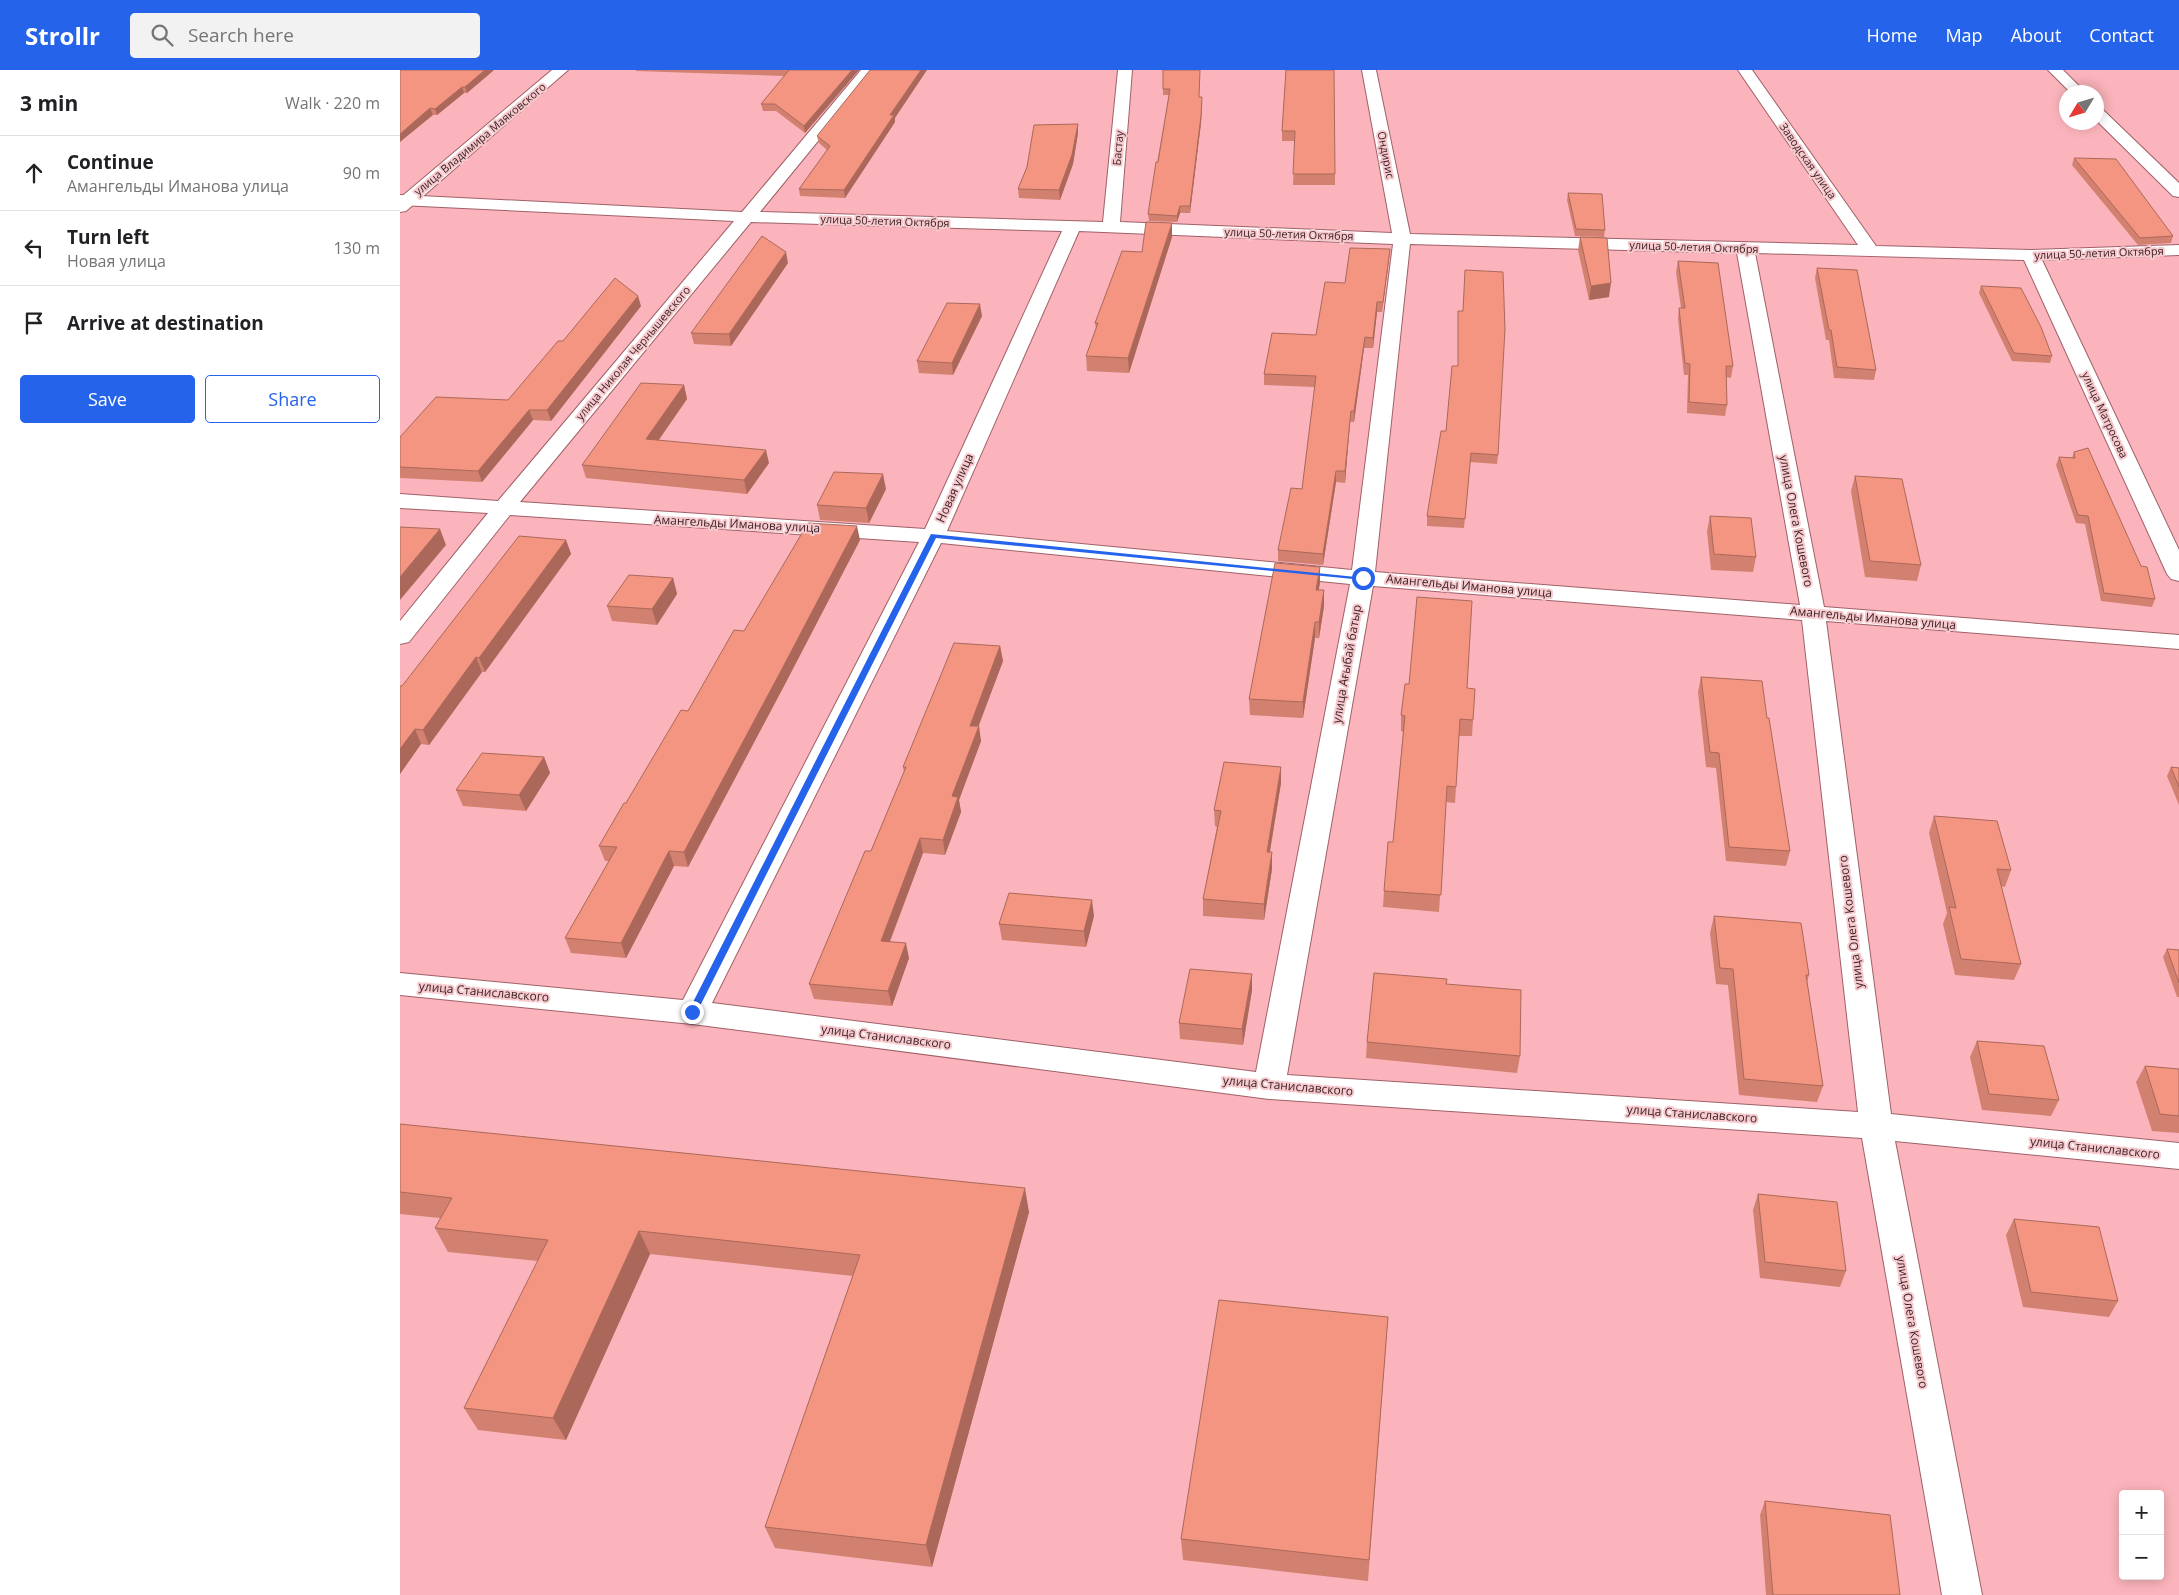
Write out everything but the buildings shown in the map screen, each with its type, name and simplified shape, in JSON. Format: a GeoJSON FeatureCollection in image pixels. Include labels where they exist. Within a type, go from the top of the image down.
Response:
{"type":"FeatureCollection","features":[{"type":"Feature","properties":{"kind":"street","name":"улица Владимира Маяковского"},"geometry":{"type":"LineString","coordinates":[[403,202],[561,70]]}},
{"type":"Feature","properties":{"kind":"street","name":"улица Николая Чернышевского"},"geometry":{"type":"LineString","coordinates":[[400,637],[501,509],[748,217],[869,70]]}},
{"type":"Feature","properties":{"kind":"street","name":"Бастау"},"geometry":{"type":"LineString","coordinates":[[1111,227],[1125,70]]}},
{"type":"Feature","properties":{"kind":"street","name":"Ондирис"},"geometry":{"type":"LineString","coordinates":[[1369,70],[1402,239]]}},
{"type":"Feature","properties":{"kind":"street","name":"Заводская улица"},"geometry":{"type":"LineString","coordinates":[[1746,70],[1872,251]]}},
{"type":"Feature","properties":{"kind":"street"},"geometry":{"type":"LineString","coordinates":[[2055,70],[2071,85]]}},
{"type":"Feature","properties":{"kind":"street"},"geometry":{"type":"LineString","coordinates":[[2104,119],[2179,192]]}},
{"type":"Feature","properties":{"kind":"street","name":"улица 50-летия Октября"},"geometry":{"type":"LineString","coordinates":[[403,202],[748,217],[1111,227],[1402,239],[1745,249],[2031,255],[2179,250]]}},
{"type":"Feature","properties":{"kind":"street","name":"Новая улица"},"geometry":{"type":"LineString","coordinates":[[692,1012],[933,536],[1073,226]]}},
{"type":"Feature","properties":{"kind":"street","name":"улица Ағыбай батыр"},"geometry":{"type":"LineString","coordinates":[[1269,1086],[1363,578],[1402,239]]}},
{"type":"Feature","properties":{"kind":"street","name":"улица Олега Кошевого"},"geometry":{"type":"LineString","coordinates":[[1745,249],[1813,613],[1876,1126],[1962,1595]]}},
{"type":"Feature","properties":{"kind":"street","name":"улица Матросова"},"geometry":{"type":"LineString","coordinates":[[2031,255],[2179,574]]}},
{"type":"Feature","properties":{"kind":"street","name":"Амангельды Иманова улица"},"geometry":{"type":"LineString","coordinates":[[400,501],[933,536],[1363,578],[2179,642]]}},
{"type":"Feature","properties":{"kind":"street","name":"улица Станиславского"},"geometry":{"type":"LineString","coordinates":[[400,984],[692,1012],[1269,1086],[1876,1126],[2179,1156]]}},
{"type":"Feature","properties":{"kind":"route"},"geometry":{"type":"LineString","coordinates":[[692,1012],[933,536],[1363,578]]}}]}
